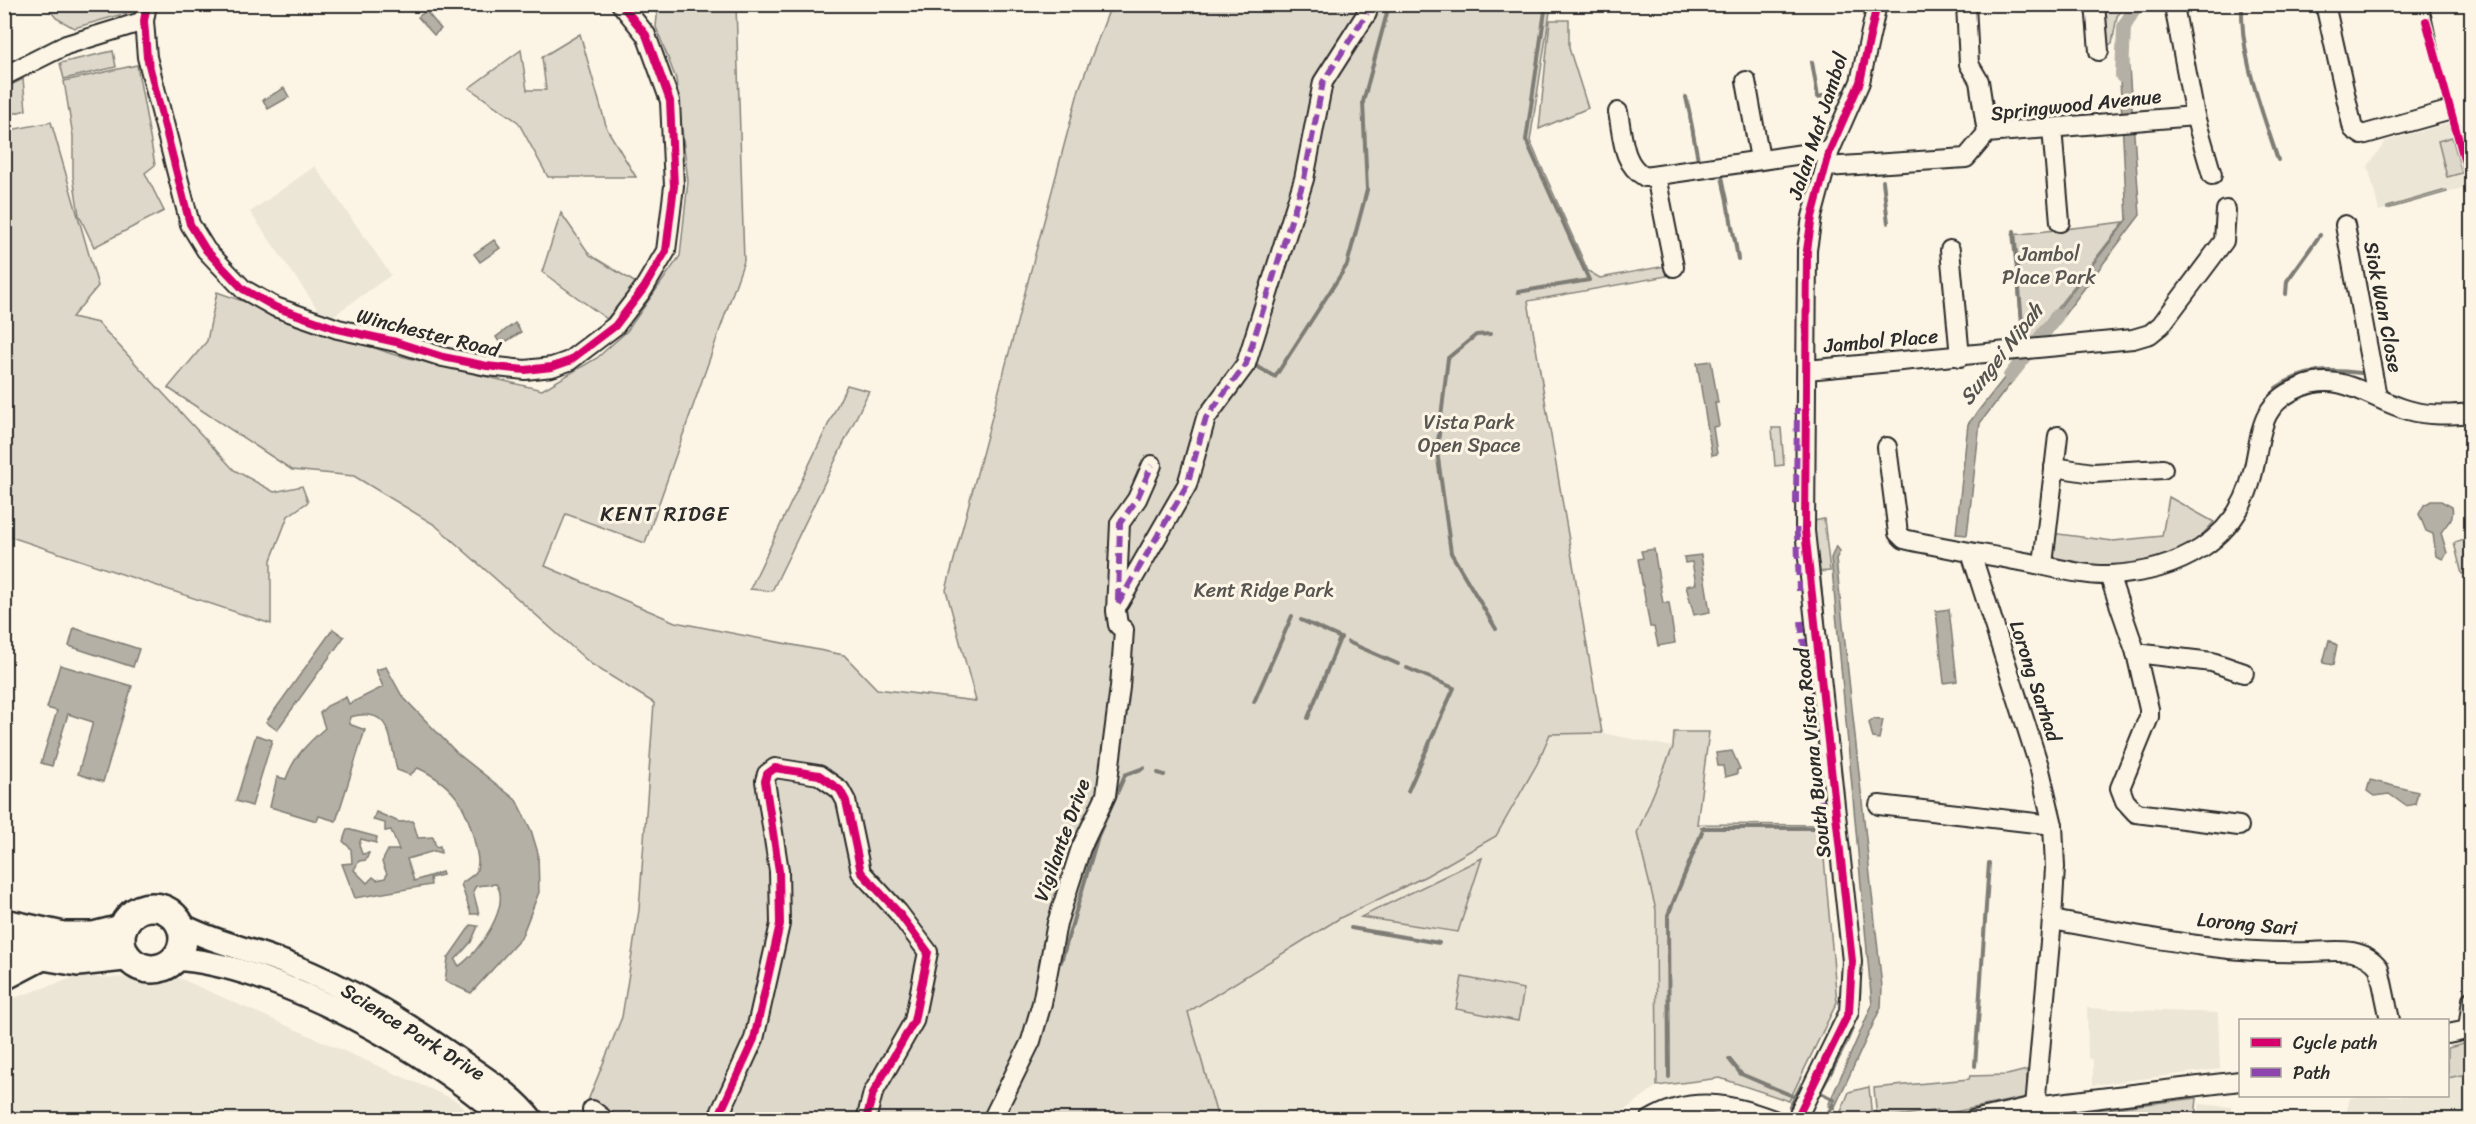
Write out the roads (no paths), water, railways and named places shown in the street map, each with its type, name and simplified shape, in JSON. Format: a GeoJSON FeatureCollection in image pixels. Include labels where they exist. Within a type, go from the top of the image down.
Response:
{"type":"FeatureCollection","features":[{"type":"Feature","properties":{"kind":"highway"},"geometry":{"type":"LineString","coordinates":[[2458,4],[2472,59]]}},
{"type":"Feature","properties":{"kind":"highway"},"geometry":{"type":"LineString","coordinates":[[4,950],[78,962],[124,957],[135,964],[153,968],[166,965],[176,959],[184,937],[176,917],[166,910],[153,906],[140,909],[129,917],[120,929],[119,942],[124,957]]}},
{"type":"Feature","properties":{"kind":"highway"},"geometry":{"type":"LineString","coordinates":[[4,908],[15,924],[63,936],[93,936],[120,929]]}},
{"type":"Feature","properties":{"kind":"highway"},"geometry":{"type":"LineString","coordinates":[[4,976],[44,955]]}},
{"type":"Feature","properties":{"kind":"main road"},"geometry":{"type":"LineString","coordinates":[[2440,4],[2472,149]]}},
{"type":"Feature","properties":{"kind":"main road","name":"Science Park Drive"},"geometry":{"type":"LineString","coordinates":[[181,925],[197,934],[286,963],[341,986],[416,1030],[500,1088],[532,1119]]}},
{"type":"Feature","properties":{"kind":"main road","name":"Science Park Drive"},"geometry":{"type":"LineString","coordinates":[[176,959],[211,963],[232,969],[273,982],[332,1007],[406,1048],[488,1104],[505,1119]]}},
{"type":"Feature","properties":{"kind":"street","name":"Winchester Road"},"geometry":{"type":"LineString","coordinates":[[145,13],[147,57],[190,224],[206,250],[243,289],[275,307],[338,329],[396,342],[443,357],[487,366],[525,370],[552,367],[569,361],[615,326],[644,288],[666,251],[674,186],[670,101],[646,35],[621,4]]}},
{"type":"Feature","properties":{"kind":"street","name":"Jalan Mat Jambol"},"geometry":{"type":"LineString","coordinates":[[1807,370],[1807,250],[1812,217],[1828,158],[1860,82],[1877,4]]}},
{"type":"Feature","properties":{"kind":"street"},"geometry":{"type":"LineString","coordinates":[[1966,4],[1969,64],[1979,81],[1987,133]]}},
{"type":"Feature","properties":{"kind":"street"},"geometry":{"type":"LineString","coordinates":[[2095,4],[2099,51]]}},
{"type":"Feature","properties":{"kind":"street"},"geometry":{"type":"LineString","coordinates":[[2325,4],[2353,129],[2362,135],[2462,107]]}},
{"type":"Feature","properties":{"kind":"street"},"geometry":{"type":"LineString","coordinates":[[2175,11],[2195,116],[2212,175]]}},
{"type":"Feature","properties":{"kind":"street"},"geometry":{"type":"LineString","coordinates":[[4,76],[66,45],[145,13]]}},
{"type":"Feature","properties":{"kind":"street"},"geometry":{"type":"LineString","coordinates":[[1118,604],[1187,485],[1206,418],[1246,364],[1304,179],[1323,82],[1367,13]]}},
{"type":"Feature","properties":{"kind":"street"},"geometry":{"type":"LineString","coordinates":[[1746,81],[1760,159]]}},
{"type":"Feature","properties":{"kind":"street"},"geometry":{"type":"LineString","coordinates":[[1618,112],[1627,159],[1633,171],[1645,177],[1656,176],[1674,267]]}},
{"type":"Feature","properties":{"kind":"street","name":"Springwood Avenue"},"geometry":{"type":"LineString","coordinates":[[1656,176],[1760,159],[1966,158],[1987,133],[2195,116]]}},
{"type":"Feature","properties":{"kind":"street"},"geometry":{"type":"LineString","coordinates":[[2052,128],[2060,222]]}},
{"type":"Feature","properties":{"kind":"street","name":"Jambol Place"},"geometry":{"type":"LineString","coordinates":[[1807,370],[2043,349],[2133,339],[2150,334],[2161,325],[2224,241],[2226,210]]}},
{"type":"Feature","properties":{"kind":"street","name":"Siok Wan Close"},"geometry":{"type":"LineString","coordinates":[[2345,225],[2377,397]]}},
{"type":"Feature","properties":{"kind":"street","name":"Jambol Place"},"geometry":{"type":"LineString","coordinates":[[1950,250],[1960,357]]}},
{"type":"Feature","properties":{"kind":"street","name":"South Buona Vista Road"},"geometry":{"type":"LineString","coordinates":[[1796,1119],[1849,1012],[1852,989],[1852,961],[1805,531],[1807,370]]}},
{"type":"Feature","properties":{"kind":"street"},"geometry":{"type":"LineString","coordinates":[[1887,447],[1898,533],[1904,539],[1971,553],[2109,575],[2157,570],[2196,553],[2219,534],[2249,489],[2260,427],[2268,413],[2289,393],[2324,380],[2357,387],[2410,411],[2433,414],[2472,413]]}},
{"type":"Feature","properties":{"kind":"street"},"geometry":{"type":"LineString","coordinates":[[2043,564],[2058,436]]}},
{"type":"Feature","properties":{"kind":"street","name":"Vigilante Drive"},"geometry":{"type":"LineString","coordinates":[[992,1119],[1031,1041],[1042,1003],[1057,923],[1081,848],[1106,795],[1124,630],[1118,625],[1120,524],[1137,499],[1152,465]]}},
{"type":"Feature","properties":{"kind":"street"},"geometry":{"type":"LineString","coordinates":[[2054,467],[2093,473],[2163,469]]}},
{"type":"Feature","properties":{"kind":"street","name":"Lorong Sarhad"},"geometry":{"type":"LineString","coordinates":[[1971,553],[2039,766],[2054,825],[2055,867],[2052,920],[2034,1102]]}},
{"type":"Feature","properties":{"kind":"street"},"geometry":{"type":"LineString","coordinates":[[2109,575],[2136,653],[2149,717],[2120,788],[2125,801],[2136,813],[2239,826]]}},
{"type":"Feature","properties":{"kind":"street"},"geometry":{"type":"LineString","coordinates":[[2136,653],[2212,662],[2244,673]]}},
{"type":"Feature","properties":{"kind":"street"},"geometry":{"type":"LineString","coordinates":[[717,1119],[754,1039],[780,924],[779,871],[765,781],[766,774],[775,768],[819,775],[840,790],[846,801],[861,872],[898,912],[928,952],[914,1021],[873,1093],[866,1119]]}},
{"type":"Feature","properties":{"kind":"street"},"geometry":{"type":"LineString","coordinates":[[1880,805],[2054,825]]}},
{"type":"Feature","properties":{"kind":"street","name":"Lorong Sari"},"geometry":{"type":"LineString","coordinates":[[2052,920],[2245,951],[2353,951],[2374,961],[2379,968],[2390,1019]]}},
{"type":"Feature","properties":{"kind":"street"},"geometry":{"type":"LineString","coordinates":[[2449,1034],[2470,1029],[2472,1000]]}},
{"type":"Feature","properties":{"kind":"street"},"geometry":{"type":"LineString","coordinates":[[1974,1119],[2034,1102],[2239,1081]]}},
{"type":"Feature","properties":{"kind":"street"},"geometry":{"type":"LineString","coordinates":[[1650,1119],[1665,1110],[1699,1104],[1738,1106],[1774,1119]]}},
{"type":"Feature","properties":{"kind":"waterway"},"geometry":{"type":"LineString","coordinates":[[1518,292],[1589,280],[1526,140],[1546,4]]}},
{"type":"Feature","properties":{"kind":"waterway","name":"Sungei Nipah"},"geometry":{"type":"LineString","coordinates":[[2122,76],[2124,27],[2137,4]]}},
{"type":"Feature","properties":{"kind":"waterway"},"geometry":{"type":"LineString","coordinates":[[2242,4],[2242,24],[2248,63],[2278,160]]}},
{"type":"Feature","properties":{"kind":"waterway"},"geometry":{"type":"LineString","coordinates":[[1251,363],[1275,377],[1347,265],[1367,190],[1363,102],[1387,13],[1382,9],[1372,14]]}},
{"type":"Feature","properties":{"kind":"waterway"},"geometry":{"type":"LineString","coordinates":[[1812,62],[1818,97],[1850,90]]}},
{"type":"Feature","properties":{"kind":"waterway"},"geometry":{"type":"LineString","coordinates":[[1686,97],[1690,115]]}},
{"type":"Feature","properties":{"kind":"waterway"},"geometry":{"type":"LineString","coordinates":[[1690,117],[1693,132]]}},
{"type":"Feature","properties":{"kind":"waterway"},"geometry":{"type":"LineString","coordinates":[[1693,133],[1699,165]]}},
{"type":"Feature","properties":{"kind":"waterway"},"geometry":{"type":"LineString","coordinates":[[1721,172],[1724,186]]}},
{"type":"Feature","properties":{"kind":"waterway"},"geometry":{"type":"LineString","coordinates":[[1883,181],[1888,223]]}},
{"type":"Feature","properties":{"kind":"waterway"},"geometry":{"type":"LineString","coordinates":[[1724,187],[1727,200]]}},
{"type":"Feature","properties":{"kind":"waterway"},"geometry":{"type":"LineString","coordinates":[[1727,201],[1729,213]]}},
{"type":"Feature","properties":{"kind":"waterway"},"geometry":{"type":"LineString","coordinates":[[1730,214],[1732,227]]}},
{"type":"Feature","properties":{"kind":"waterway"},"geometry":{"type":"LineString","coordinates":[[1732,227],[1735,241]]}},
{"type":"Feature","properties":{"kind":"waterway"},"geometry":{"type":"LineString","coordinates":[[2014,231],[2023,335]]}},
{"type":"Feature","properties":{"kind":"waterway"},"geometry":{"type":"LineString","coordinates":[[2286,294],[2287,281],[2320,235]]}},
{"type":"Feature","properties":{"kind":"waterway"},"geometry":{"type":"LineString","coordinates":[[1735,241],[1738,259]]}},
{"type":"Feature","properties":{"kind":"waterway","name":"Sungei Nipah"},"geometry":{"type":"LineString","coordinates":[[2010,376],[2057,316]]}},
{"type":"Feature","properties":{"kind":"waterway"},"geometry":{"type":"LineString","coordinates":[[1490,334],[1476,335],[1448,358],[1437,451],[1451,553],[1496,629]]}},
{"type":"Feature","properties":{"kind":"waterway"},"geometry":{"type":"LineString","coordinates":[[2278,392],[2276,388],[2306,374],[2327,371],[2361,373]]}},
{"type":"Feature","properties":{"kind":"waterway"},"geometry":{"type":"LineString","coordinates":[[1818,564],[1825,634]]}},
{"type":"Feature","properties":{"kind":"waterway"},"geometry":{"type":"LineString","coordinates":[[1254,702],[1292,616]]}},
{"type":"Feature","properties":{"kind":"waterway"},"geometry":{"type":"LineString","coordinates":[[1301,620],[1341,638]]}},
{"type":"Feature","properties":{"kind":"waterway"},"geometry":{"type":"LineString","coordinates":[[1308,718],[1340,638]]}},
{"type":"Feature","properties":{"kind":"waterway"},"geometry":{"type":"LineString","coordinates":[[1348,642],[1398,664]]}},
{"type":"Feature","properties":{"kind":"waterway"},"geometry":{"type":"LineString","coordinates":[[1407,668],[1454,688],[1408,791]]}},
{"type":"Feature","properties":{"kind":"waterway"},"geometry":{"type":"LineString","coordinates":[[1061,962],[1098,836],[1125,775],[1144,768]]}},
{"type":"Feature","properties":{"kind":"waterway"},"geometry":{"type":"LineString","coordinates":[[1158,773],[1164,775]]}},
{"type":"Feature","properties":{"kind":"waterway"},"geometry":{"type":"LineString","coordinates":[[1702,828],[1818,828]]}},
{"type":"Feature","properties":{"kind":"waterway"},"geometry":{"type":"LineString","coordinates":[[1669,1077],[1668,915],[1702,832]]}},
{"type":"Feature","properties":{"kind":"waterway"},"geometry":{"type":"LineString","coordinates":[[1975,1066],[1989,863]]}},
{"type":"Feature","properties":{"kind":"waterway"},"geometry":{"type":"LineString","coordinates":[[1351,928],[1439,943]]}},
{"type":"Feature","properties":{"kind":"waterway"},"geometry":{"type":"LineString","coordinates":[[1818,1096],[1853,1027],[1857,1012],[1859,982]]}},
{"type":"Feature","properties":{"kind":"waterway"},"geometry":{"type":"LineString","coordinates":[[1729,1059],[1741,1074],[1795,1097]]}},
{"type":"Feature","properties":{"kind":"waterway"},"geometry":{"type":"LineString","coordinates":[[1790,1107],[1802,1084]]}},
{"type":"Feature","properties":{"kind":"waterway"},"geometry":{"type":"LineString","coordinates":[[1821,1093],[1834,1100]]}},
{"type":"Feature","properties":{"kind":"waterway","name":"Sungei Nipah"},"geometry":{"type":"LineString","coordinates":[[1828,1114],[1833,1104]]}},
{"type":"Feature","properties":{"kind":"waterway"},"geometry":{"type":"LineString","coordinates":[[1719,1114],[1737,1120]]}},
{"type":"Feature","properties":{"kind":"waterway"},"geometry":{"type":"LineString","coordinates":[[1785,1120],[1787,1116]]}},
{"type":"Feature","properties":{"kind":"district","name":"KENT RIDGE"},"geometry":{"type":"Point","coordinates":[665,514]}},
{"type":"Feature","properties":{"kind":"park label","name":"Jambol Place Park"},"geometry":{"type":"Point","coordinates":[2049,266]}},
{"type":"Feature","properties":{"kind":"park label","name":"Vista Park Open Space"},"geometry":{"type":"Point","coordinates":[1469,434]}},
{"type":"Feature","properties":{"kind":"park label","name":"Kent Ridge Park"},"geometry":{"type":"Point","coordinates":[1264,590]}}]}
